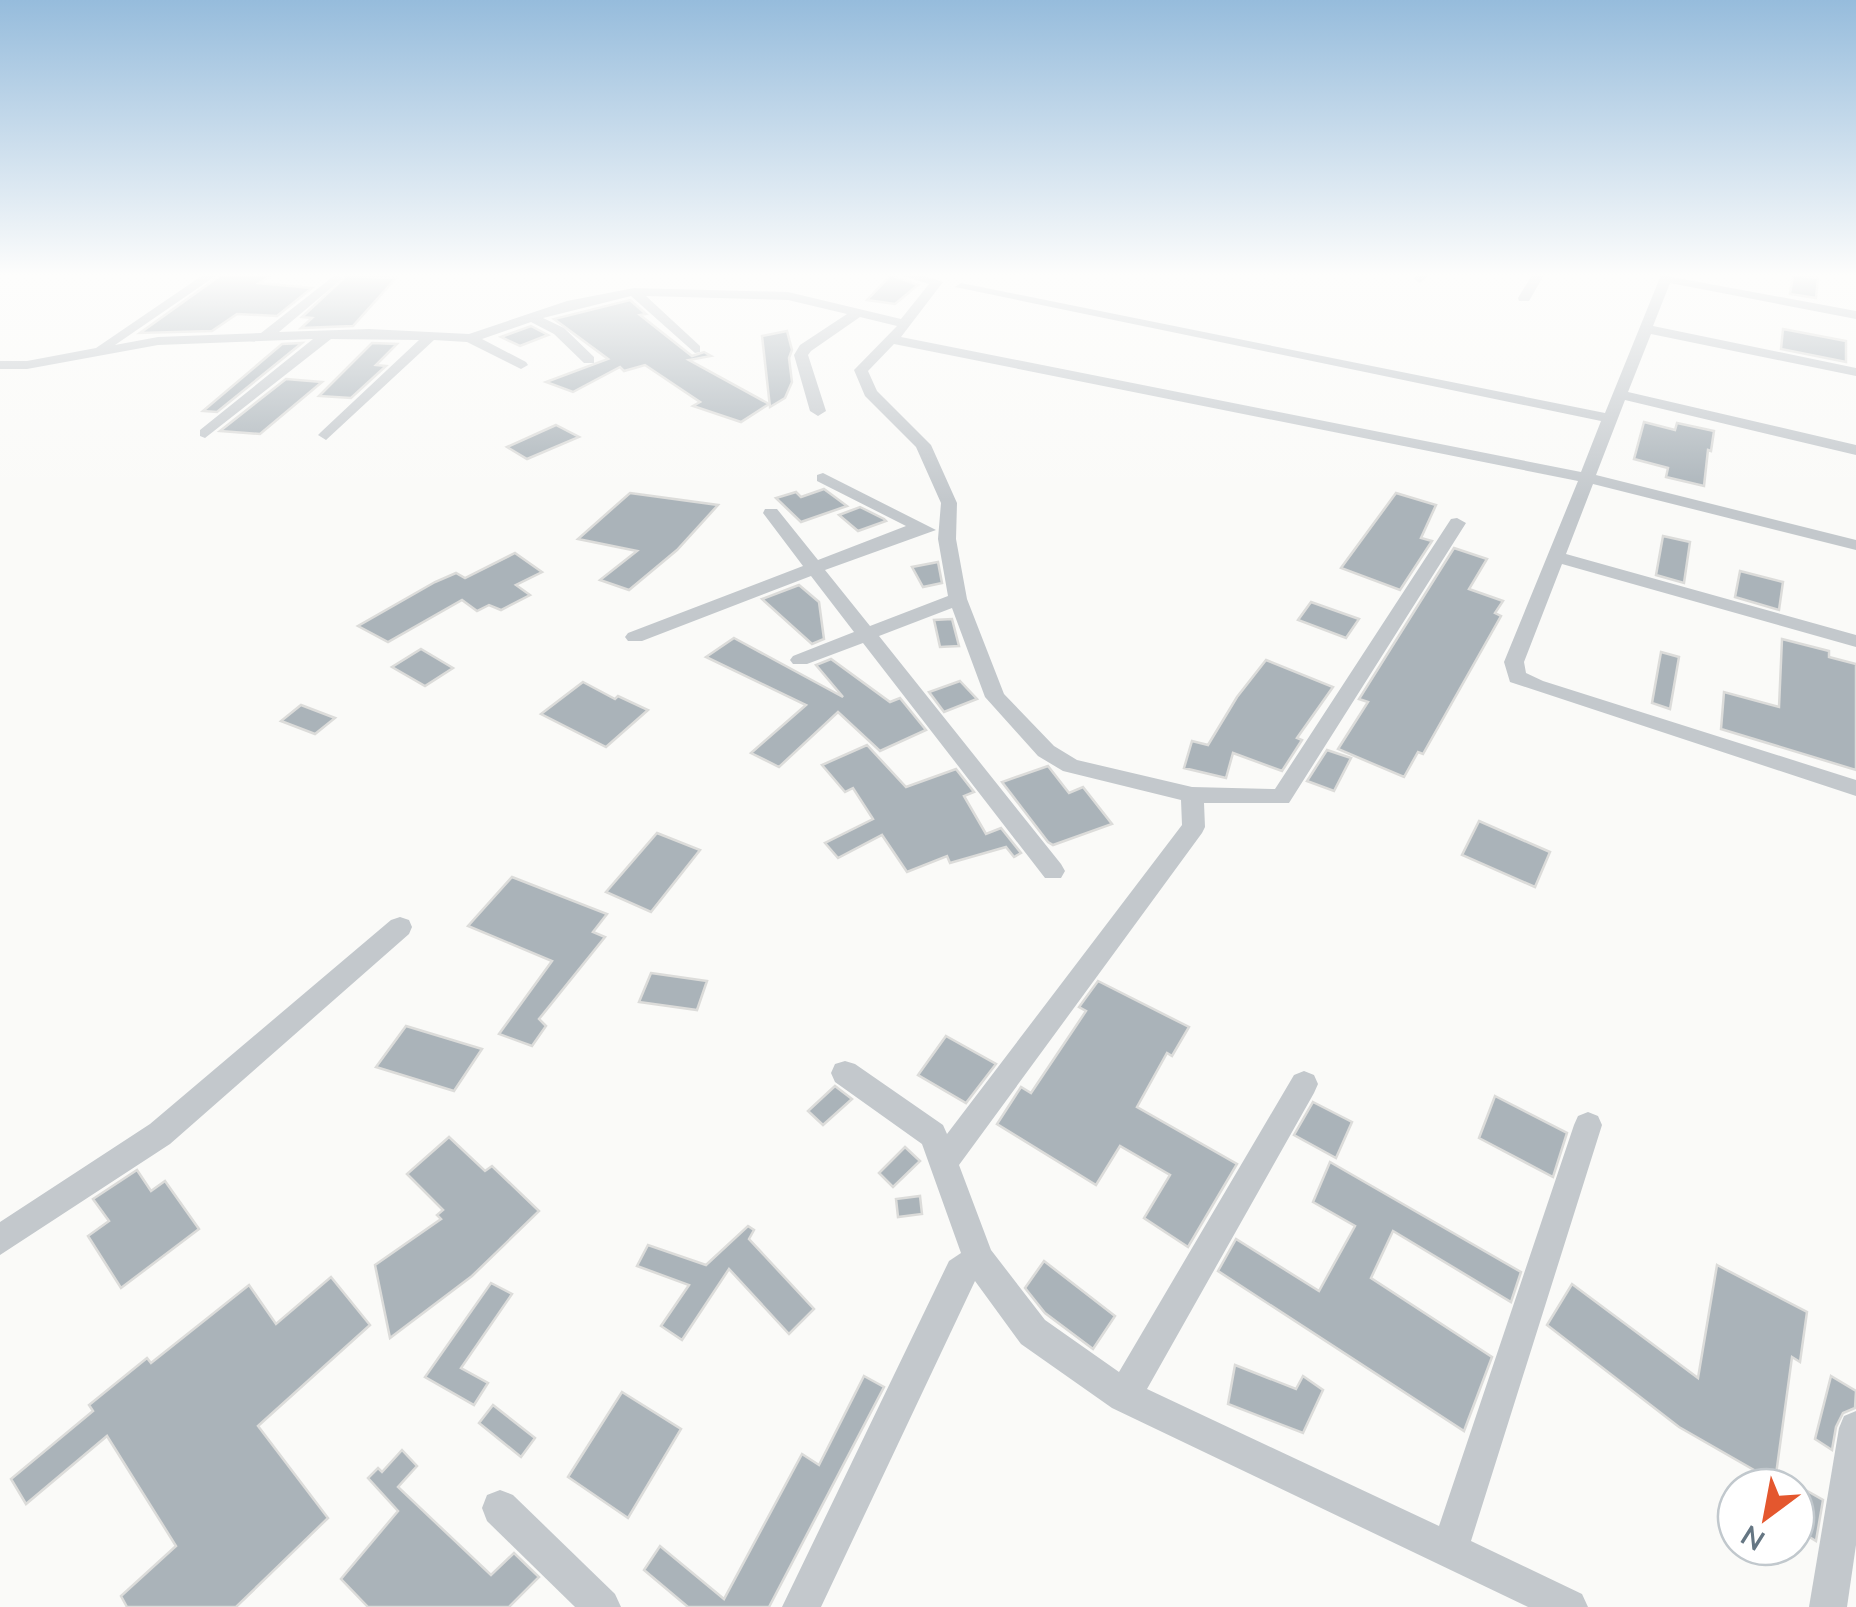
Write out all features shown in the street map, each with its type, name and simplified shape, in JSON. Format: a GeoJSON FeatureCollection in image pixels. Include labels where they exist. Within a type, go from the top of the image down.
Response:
{"type":"FeatureCollection","features":[{"type":"Feature","properties":{"kind":"street"},"geometry":{"type":"LineString","coordinates":[[90,354],[96,350]]}},
{"type":"Feature","properties":{"kind":"street"},"geometry":{"type":"LineString","coordinates":[[0,365],[111,350]]}},
{"type":"Feature","properties":{"kind":"street"},"geometry":{"type":"LineString","coordinates":[[205,433],[308,350]]}},
{"type":"Feature","properties":{"kind":"street"},"geometry":{"type":"LineString","coordinates":[[326,435],[415,350]]}},
{"type":"Feature","properties":{"kind":"street"},"geometry":{"type":"LineString","coordinates":[[493,350],[521,365]]}},
{"type":"Feature","properties":{"kind":"street"},"geometry":{"type":"LineString","coordinates":[[578,350],[589,360]]}},
{"type":"Feature","properties":{"kind":"street"},"geometry":{"type":"LineString","coordinates":[[804,350],[801,355],[818,411]]}},
{"type":"Feature","properties":{"kind":"street"},"geometry":{"type":"LineString","coordinates":[[880,350],[861,370],[870,393],[922,445],[949,504],[946,539],[958,598],[995,697],[1046,750],[1071,766],[1192,794],[1281,796],[1458,522]]}},
{"type":"Feature","properties":{"kind":"street"},"geometry":{"type":"LineString","coordinates":[[983,350],[1589,478],[1856,546]]}},
{"type":"Feature","properties":{"kind":"street"},"geometry":{"type":"LineString","coordinates":[[1269,350],[1612,419]]}},
{"type":"Feature","properties":{"kind":"street"},"geometry":{"type":"LineString","coordinates":[[1638,350],[1514,662],[1517,677],[1856,788]]}},
{"type":"Feature","properties":{"kind":"street"},"geometry":{"type":"LineString","coordinates":[[1749,350],[1856,372]]}},
{"type":"Feature","properties":{"kind":"street"},"geometry":{"type":"LineString","coordinates":[[1621,395],[1856,450]]}},
{"type":"Feature","properties":{"kind":"street"},"geometry":{"type":"LineString","coordinates":[[823,478],[946,539]]}},
{"type":"Feature","properties":{"kind":"street"},"geometry":{"type":"LineString","coordinates":[[770,513],[1053,872]]}},
{"type":"Feature","properties":{"kind":"street"},"geometry":{"type":"LineString","coordinates":[[634,637],[920,527]]}},
{"type":"Feature","properties":{"kind":"street"},"geometry":{"type":"LineString","coordinates":[[1558,558],[1856,641]]}},
{"type":"Feature","properties":{"kind":"street"},"geometry":{"type":"LineString","coordinates":[[800,660],[958,598]]}},
{"type":"Feature","properties":{"kind":"street"},"geometry":{"type":"LineString","coordinates":[[942,1164],[1194,827],[1192,794]]}},
{"type":"Feature","properties":{"kind":"street"},"geometry":{"type":"LineString","coordinates":[[0,1240],[160,1134],[400,926]]}},
{"type":"Feature","properties":{"kind":"street"},"geometry":{"type":"LineString","coordinates":[[845,1073],[933,1135],[979,1260],[1033,1332],[1124,1396],[1569,1607]]}},
{"type":"Feature","properties":{"kind":"street"},"geometry":{"type":"LineString","coordinates":[[1124,1396],[1304,1084]]}},
{"type":"Feature","properties":{"kind":"street"},"geometry":{"type":"LineString","coordinates":[[1450,1548],[1588,1125]]}},
{"type":"Feature","properties":{"kind":"street"},"geometry":{"type":"LineString","coordinates":[[801,1607],[960,1272],[979,1260]]}},
{"type":"Feature","properties":{"kind":"street"},"geometry":{"type":"LineString","coordinates":[[1828,1607],[1856,1428]]}},
{"type":"Feature","properties":{"kind":"street"},"geometry":{"type":"LineString","coordinates":[[500,1508],[602,1607]]}},
{"type":"Feature","properties":{"kind":"building"},"geometry":{"type":"Polygon","coordinates":[[[275,350],[293,350],[217,412],[203,411],[275,350]]]}},
{"type":"Feature","properties":{"kind":"building"},"geometry":{"type":"Polygon","coordinates":[[[365,350],[391,350],[376,365],[386,366],[351,398],[319,396],[365,350]]]}},
{"type":"Feature","properties":{"kind":"building"},"geometry":{"type":"Polygon","coordinates":[[[596,350],[684,350],[692,356],[704,352],[711,356],[689,360],[769,404],[741,422],[693,406],[700,402],[645,365],[624,371],[620,367],[573,392],[546,382],[608,359],[596,350]]]}},
{"type":"Feature","properties":{"kind":"building"},"geometry":{"type":"Polygon","coordinates":[[[764,350],[792,350],[792,382],[785,398],[770,407],[764,350]]]}},
{"type":"Feature","properties":{"kind":"building"},"geometry":{"type":"Polygon","coordinates":[[[1786,350],[1846,350],[1846,362],[1786,350]]]}},
{"type":"Feature","properties":{"kind":"building"},"geometry":{"type":"Polygon","coordinates":[[[286,379],[322,382],[260,434],[220,431],[286,379]]]}},
{"type":"Feature","properties":{"kind":"building"},"geometry":{"type":"Polygon","coordinates":[[[1644,422],[1675,430],[1677,423],[1714,431],[1704,486],[1666,477],[1668,468],[1634,459],[1644,422]]]}},
{"type":"Feature","properties":{"kind":"building"},"geometry":{"type":"Polygon","coordinates":[[[556,425],[579,437],[527,459],[507,447],[556,425]]]}},
{"type":"Feature","properties":{"kind":"building"},"geometry":{"type":"Polygon","coordinates":[[[824,489],[847,506],[801,522],[776,498],[796,492],[801,497],[824,489]]]}},
{"type":"Feature","properties":{"kind":"building"},"geometry":{"type":"Polygon","coordinates":[[[630,493],[718,505],[677,550],[629,590],[600,580],[637,551],[578,539],[630,493]]]}},
{"type":"Feature","properties":{"kind":"building"},"geometry":{"type":"Polygon","coordinates":[[[1396,493],[1436,505],[1421,538],[1432,541],[1400,590],[1341,568],[1396,493]]]}},
{"type":"Feature","properties":{"kind":"building"},"geometry":{"type":"Polygon","coordinates":[[[860,507],[886,521],[858,531],[839,515],[860,507]]]}},
{"type":"Feature","properties":{"kind":"building"},"geometry":{"type":"Polygon","coordinates":[[[1663,536],[1690,542],[1684,583],[1656,575],[1663,536]]]}},
{"type":"Feature","properties":{"kind":"building"},"geometry":{"type":"Polygon","coordinates":[[[1454,548],[1487,559],[1469,589],[1503,601],[1495,613],[1501,616],[1423,754],[1418,752],[1404,777],[1338,749],[1368,702],[1359,699],[1454,548]]]}},
{"type":"Feature","properties":{"kind":"building"},"geometry":{"type":"Polygon","coordinates":[[[515,553],[542,572],[516,585],[530,595],[501,610],[489,605],[477,611],[462,600],[388,642],[358,626],[435,582],[456,573],[465,578],[515,553]]]}},
{"type":"Feature","properties":{"kind":"building"},"geometry":{"type":"Polygon","coordinates":[[[938,562],[942,583],[923,587],[912,567],[938,562]]]}},
{"type":"Feature","properties":{"kind":"building"},"geometry":{"type":"Polygon","coordinates":[[[1740,571],[1783,582],[1779,610],[1735,597],[1740,571]]]}},
{"type":"Feature","properties":{"kind":"building"},"geometry":{"type":"Polygon","coordinates":[[[799,585],[819,602],[824,639],[812,644],[762,599],[799,585]]]}},
{"type":"Feature","properties":{"kind":"building"},"geometry":{"type":"Polygon","coordinates":[[[1311,602],[1359,619],[1346,638],[1298,620],[1311,602]]]}},
{"type":"Feature","properties":{"kind":"building"},"geometry":{"type":"Polygon","coordinates":[[[952,619],[959,646],[940,647],[934,620],[952,619]]]}},
{"type":"Feature","properties":{"kind":"building"},"geometry":{"type":"Polygon","coordinates":[[[734,638],[843,697],[816,665],[831,659],[890,702],[900,698],[926,730],[880,751],[838,712],[779,767],[751,753],[806,705],[706,657],[734,638]]]}},
{"type":"Feature","properties":{"kind":"building"},"geometry":{"type":"Polygon","coordinates":[[[1782,639],[1829,651],[1829,657],[1856,664],[1856,770],[1721,729],[1724,692],[1779,707],[1782,639]]]}},
{"type":"Feature","properties":{"kind":"building"},"geometry":{"type":"Polygon","coordinates":[[[421,649],[453,668],[425,686],[392,667],[421,649]]]}},
{"type":"Feature","properties":{"kind":"building"},"geometry":{"type":"Polygon","coordinates":[[[1661,652],[1679,657],[1670,709],[1652,703],[1661,652]]]}},
{"type":"Feature","properties":{"kind":"building"},"geometry":{"type":"Polygon","coordinates":[[[1266,660],[1333,687],[1297,738],[1302,740],[1282,771],[1233,753],[1226,778],[1184,768],[1192,741],[1208,745],[1237,697],[1266,660]]]}},
{"type":"Feature","properties":{"kind":"building"},"geometry":{"type":"Polygon","coordinates":[[[960,681],[977,699],[944,712],[929,692],[960,681]]]}},
{"type":"Feature","properties":{"kind":"building"},"geometry":{"type":"Polygon","coordinates":[[[583,682],[648,710],[606,747],[541,714],[583,682]]]}},
{"type":"Feature","properties":{"kind":"building"},"geometry":{"type":"Polygon","coordinates":[[[301,705],[335,718],[315,734],[281,721],[301,705]]]}},
{"type":"Feature","properties":{"kind":"building"},"geometry":{"type":"Polygon","coordinates":[[[867,745],[906,787],[956,769],[974,792],[964,796],[986,834],[1001,828],[1021,853],[1014,857],[1006,847],[950,863],[947,856],[907,872],[882,835],[838,858],[825,843],[873,819],[853,788],[845,792],[822,765],[867,745]]]}},
{"type":"Feature","properties":{"kind":"building"},"geometry":{"type":"Polygon","coordinates":[[[1327,750],[1351,758],[1334,791],[1307,781],[1327,750]]]}},
{"type":"Feature","properties":{"kind":"building"},"geometry":{"type":"Polygon","coordinates":[[[1048,766],[1069,793],[1083,787],[1112,824],[1053,845],[1048,842],[1002,782],[1048,766]]]}},
{"type":"Feature","properties":{"kind":"building"},"geometry":{"type":"Polygon","coordinates":[[[1479,821],[1550,852],[1535,887],[1462,855],[1479,821]]]}},
{"type":"Feature","properties":{"kind":"building"},"geometry":{"type":"Polygon","coordinates":[[[657,833],[700,850],[651,912],[606,892],[657,833]]]}},
{"type":"Feature","properties":{"kind":"building"},"geometry":{"type":"Polygon","coordinates":[[[512,877],[607,914],[593,932],[605,937],[539,1019],[546,1026],[532,1046],[499,1034],[552,961],[468,926],[512,877]]]}},
{"type":"Feature","properties":{"kind":"building"},"geometry":{"type":"Polygon","coordinates":[[[651,973],[707,981],[697,1010],[639,1002],[651,973]]]}},
{"type":"Feature","properties":{"kind":"building"},"geometry":{"type":"Polygon","coordinates":[[[1098,981],[1189,1027],[1172,1056],[1167,1053],[1137,1107],[1237,1164],[1188,1247],[1144,1218],[1170,1175],[1120,1146],[1096,1185],[997,1124],[1021,1087],[1031,1093],[1086,1011],[1079,1007],[1098,981]]]}},
{"type":"Feature","properties":{"kind":"building"},"geometry":{"type":"Polygon","coordinates":[[[406,1026],[482,1049],[454,1091],[376,1067],[406,1026]]]}},
{"type":"Feature","properties":{"kind":"building"},"geometry":{"type":"Polygon","coordinates":[[[946,1036],[996,1064],[966,1103],[918,1075],[946,1036]]]}},
{"type":"Feature","properties":{"kind":"building"},"geometry":{"type":"Polygon","coordinates":[[[835,1086],[852,1099],[823,1125],[808,1111],[835,1086]]]}},
{"type":"Feature","properties":{"kind":"building"},"geometry":{"type":"Polygon","coordinates":[[[1495,1096],[1567,1133],[1553,1177],[1479,1138],[1495,1096]]]}},
{"type":"Feature","properties":{"kind":"building"},"geometry":{"type":"Polygon","coordinates":[[[1313,1102],[1352,1122],[1336,1158],[1294,1135],[1313,1102]]]}},
{"type":"Feature","properties":{"kind":"building"},"geometry":{"type":"Polygon","coordinates":[[[449,1137],[485,1171],[492,1166],[539,1211],[472,1276],[390,1338],[375,1265],[441,1219],[437,1215],[443,1210],[407,1174],[449,1137]]]}},
{"type":"Feature","properties":{"kind":"building"},"geometry":{"type":"Polygon","coordinates":[[[905,1147],[920,1161],[893,1187],[879,1173],[905,1147]]]}},
{"type":"Feature","properties":{"kind":"building"},"geometry":{"type":"Polygon","coordinates":[[[1330,1162],[1521,1272],[1511,1302],[1393,1231],[1371,1278],[1492,1357],[1464,1431],[1218,1271],[1236,1239],[1319,1291],[1355,1226],[1313,1202],[1330,1162]]]}},
{"type":"Feature","properties":{"kind":"building"},"geometry":{"type":"Polygon","coordinates":[[[137,1170],[151,1191],[165,1181],[199,1229],[121,1288],[88,1236],[109,1221],[93,1199],[137,1170]]]}},
{"type":"Feature","properties":{"kind":"building"},"geometry":{"type":"Polygon","coordinates":[[[920,1196],[922,1214],[898,1217],[896,1199],[920,1196]]]}},
{"type":"Feature","properties":{"kind":"building"},"geometry":{"type":"Polygon","coordinates":[[[748,1226],[754,1230],[749,1239],[814,1309],[789,1334],[729,1269],[682,1340],[661,1326],[689,1285],[637,1266],[648,1245],[706,1265],[748,1226]]]}},
{"type":"Feature","properties":{"kind":"building"},"geometry":{"type":"Polygon","coordinates":[[[1044,1261],[1115,1316],[1093,1349],[1045,1313],[1025,1288],[1044,1261]]]}},
{"type":"Feature","properties":{"kind":"building"},"geometry":{"type":"Polygon","coordinates":[[[1717,1265],[1807,1312],[1800,1362],[1792,1357],[1777,1467],[1749,1467],[1679,1427],[1547,1325],[1572,1284],[1698,1378],[1717,1265]]]}},
{"type":"Feature","properties":{"kind":"building"},"geometry":{"type":"Polygon","coordinates":[[[331,1277],[370,1325],[258,1426],[328,1518],[236,1607],[127,1607],[121,1596],[176,1546],[107,1436],[26,1504],[11,1479],[93,1411],[89,1405],[147,1358],[151,1363],[249,1285],[276,1324],[331,1277]]]}},
{"type":"Feature","properties":{"kind":"building"},"geometry":{"type":"Polygon","coordinates":[[[491,1283],[512,1294],[461,1368],[488,1383],[474,1405],[425,1377],[491,1283]]]}},
{"type":"Feature","properties":{"kind":"building"},"geometry":{"type":"Polygon","coordinates":[[[1235,1365],[1296,1389],[1303,1376],[1323,1390],[1303,1433],[1228,1404],[1235,1365]]]}},
{"type":"Feature","properties":{"kind":"building"},"geometry":{"type":"Polygon","coordinates":[[[864,1376],[884,1387],[769,1607],[688,1607],[644,1570],[660,1546],[724,1599],[802,1454],[819,1465],[864,1376]]]}},
{"type":"Feature","properties":{"kind":"building"},"geometry":{"type":"Polygon","coordinates":[[[1831,1376],[1856,1391],[1855,1408],[1843,1413],[1832,1450],[1815,1439],[1831,1376]]]}},
{"type":"Feature","properties":{"kind":"building"},"geometry":{"type":"Polygon","coordinates":[[[622,1392],[681,1429],[628,1518],[568,1477],[622,1392]]]}},
{"type":"Feature","properties":{"kind":"building"},"geometry":{"type":"Polygon","coordinates":[[[493,1405],[535,1438],[521,1457],[479,1423],[493,1405]]]}},
{"type":"Feature","properties":{"kind":"building"},"geometry":{"type":"Polygon","coordinates":[[[402,1450],[417,1466],[398,1487],[491,1575],[514,1553],[539,1577],[509,1607],[368,1607],[341,1579],[398,1511],[368,1478],[378,1468],[382,1472],[402,1450]]]}},
{"type":"Feature","properties":{"kind":"building"},"geometry":{"type":"Polygon","coordinates":[[[1816,1496],[1823,1500],[1816,1541],[1816,1496]]]}}]}
